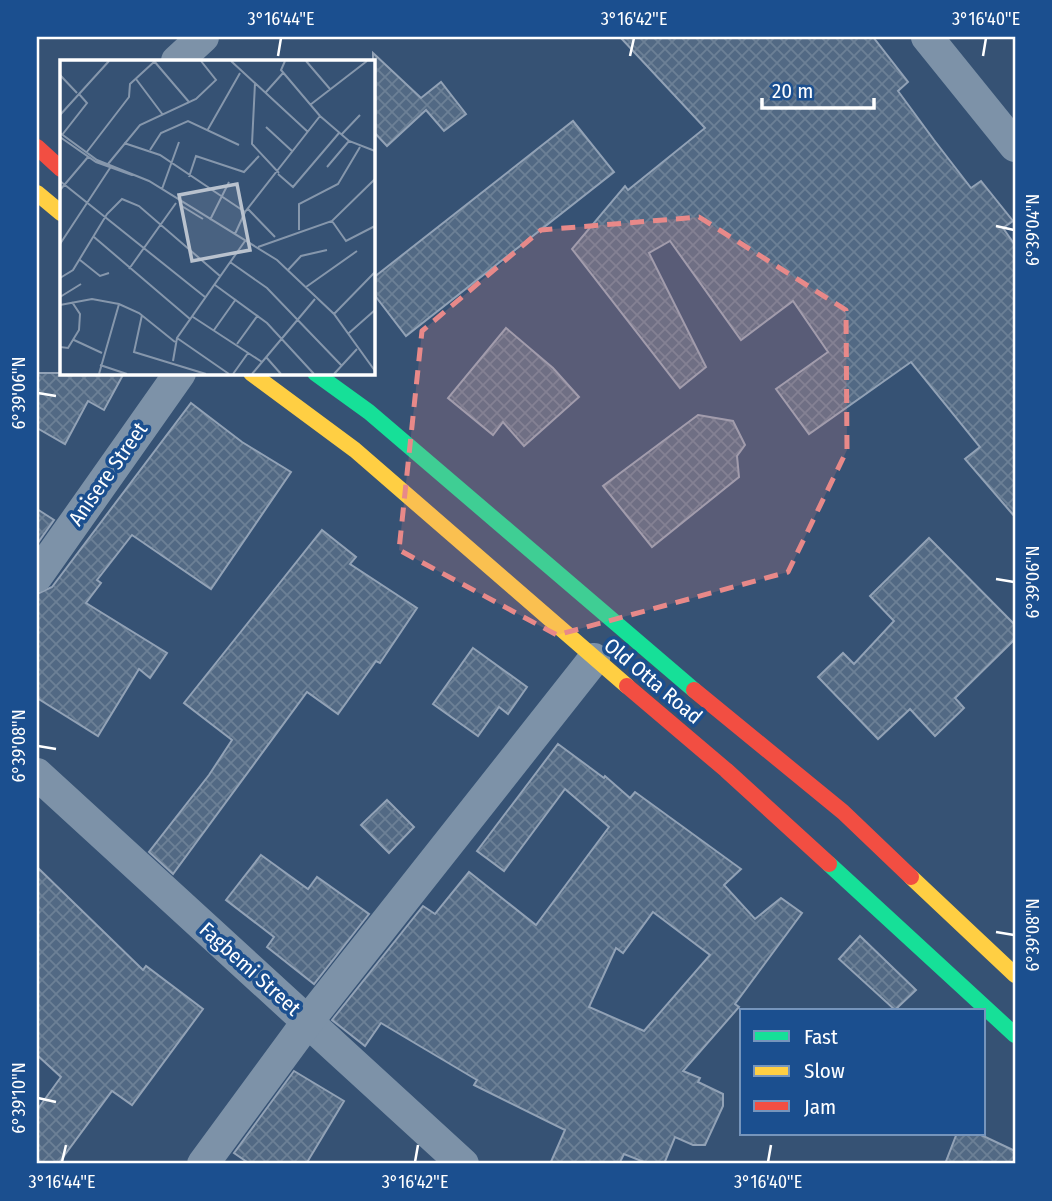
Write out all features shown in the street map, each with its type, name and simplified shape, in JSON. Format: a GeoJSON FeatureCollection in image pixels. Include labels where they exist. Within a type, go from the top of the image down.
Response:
{"type":"FeatureCollection","features":[{"type":"Feature","properties":{"kind":"street"},"geometry":{"type":"LineString","coordinates":[[178,60],[203,37]]}},
{"type":"Feature","properties":{"kind":"street"},"geometry":{"type":"LineString","coordinates":[[927,37],[1015,146]]}},
{"type":"Feature","properties":{"kind":"street"},"geometry":{"type":"LineString","coordinates":[[37,147],[60,168]]}},
{"type":"Feature","properties":{"kind":"street"},"geometry":{"type":"LineString","coordinates":[[37,192],[60,213]]}},
{"type":"Feature","properties":{"kind":"street","name":"Anisere Street"},"geometry":{"type":"LineString","coordinates":[[37,576],[179,374]]}},
{"type":"Feature","properties":{"kind":"street","name":"Old Otta Road"},"geometry":{"type":"LineString","coordinates":[[252,374],[355,450],[594,659],[726,770],[1015,1035]]}},
{"type":"Feature","properties":{"kind":"street","name":"Old Otta Road"},"geometry":{"type":"LineString","coordinates":[[316,374],[369,412],[621,631],[844,812],[1015,975]]}},
{"type":"Feature","properties":{"kind":"street"},"geometry":{"type":"LineString","coordinates":[[203,1164],[307,1021],[594,659]]}},
{"type":"Feature","properties":{"kind":"street"},"geometry":{"type":"LineString","coordinates":[[726,770],[755,739]]}},
{"type":"Feature","properties":{"kind":"street","name":"Fagbemi Street"},"geometry":{"type":"LineString","coordinates":[[37,774],[463,1164]]}},
{"type":"Feature","properties":{"kind":"highlighted area"},"geometry":{"type":"Polygon","coordinates":[[[699,217],[846,310],[847,450],[788,572],[557,635],[399,550],[422,331],[541,230],[699,217]]]}},
{"type":"Feature","properties":{"kind":"building"},"geometry":{"type":"Polygon","coordinates":[[[620,37],[873,37],[908,82],[898,91],[934,140],[971,188],[981,181],[1013,221],[1003,228],[1015,245],[1015,517],[965,459],[980,447],[911,362],[809,434],[776,389],[828,352],[793,301],[741,340],[670,241],[649,253],[706,367],[680,388],[572,249],[625,186],[628,190],[705,128],[620,37]]]}},
{"type":"Feature","properties":{"kind":"building"},"geometry":{"type":"Polygon","coordinates":[[[373,53],[421,98],[441,82],[466,114],[444,131],[426,110],[387,146],[374,132],[373,53]]]}},
{"type":"Feature","properties":{"kind":"building"},"geometry":{"type":"Polygon","coordinates":[[[573,121],[614,172],[406,336],[374,294],[374,277],[573,121]]]}},
{"type":"Feature","properties":{"kind":"building"},"geometry":{"type":"Polygon","coordinates":[[[506,328],[553,368],[579,397],[524,446],[503,422],[493,435],[448,398],[506,328]]]}},
{"type":"Feature","properties":{"kind":"building"},"geometry":{"type":"Polygon","coordinates":[[[37,373],[123,374],[104,410],[88,401],[65,444],[37,428],[37,373]]]}},
{"type":"Feature","properties":{"kind":"building"},"geometry":{"type":"Polygon","coordinates":[[[191,403],[242,442],[291,472],[211,589],[132,535],[97,580],[101,583],[86,603],[167,653],[150,678],[139,669],[98,736],[37,698],[37,594],[52,587],[191,403]]]}},
{"type":"Feature","properties":{"kind":"building"},"geometry":{"type":"Polygon","coordinates":[[[698,415],[733,421],[745,445],[737,456],[739,477],[652,547],[603,486],[698,415]]]}},
{"type":"Feature","properties":{"kind":"building"},"geometry":{"type":"Polygon","coordinates":[[[37,509],[54,520],[37,544],[37,509]]]}},
{"type":"Feature","properties":{"kind":"building"},"geometry":{"type":"Polygon","coordinates":[[[322,530],[356,557],[350,564],[417,608],[380,663],[376,661],[338,714],[307,692],[173,874],[149,852],[209,775],[232,740],[184,703],[322,530]]]}},
{"type":"Feature","properties":{"kind":"building"},"geometry":{"type":"Polygon","coordinates":[[[929,538],[1015,625],[1015,639],[955,698],[964,708],[935,736],[910,709],[878,739],[818,677],[843,653],[854,664],[894,621],[870,596],[929,538]]]}},
{"type":"Feature","properties":{"kind":"building"},"geometry":{"type":"Polygon","coordinates":[[[473,648],[527,687],[508,714],[499,707],[478,736],[433,704],[473,648]]]}},
{"type":"Feature","properties":{"kind":"building"},"geometry":{"type":"Polygon","coordinates":[[[558,744],[604,778],[605,776],[630,798],[635,792],[741,869],[724,885],[755,919],[781,898],[802,913],[735,1004],[739,1007],[683,1071],[700,1078],[698,1082],[723,1094],[723,1106],[705,1145],[693,1145],[675,1137],[664,1164],[649,1164],[624,1154],[619,1164],[550,1164],[565,1130],[474,1085],[477,1080],[381,1023],[365,1046],[332,1020],[423,906],[435,914],[469,872],[536,925],[609,827],[565,789],[504,871],[477,851],[558,744]],[[653,912],[623,953],[616,948],[589,1007],[644,1031],[710,955],[653,912]]]}},
{"type":"Feature","properties":{"kind":"building"},"geometry":{"type":"Polygon","coordinates":[[[387,800],[414,827],[389,853],[361,825],[387,800]]]}},
{"type":"Feature","properties":{"kind":"building"},"geometry":{"type":"Polygon","coordinates":[[[261,855],[308,889],[317,877],[369,914],[314,984],[267,947],[274,937],[226,900],[261,855]]]}},
{"type":"Feature","properties":{"kind":"building"},"geometry":{"type":"Polygon","coordinates":[[[37,867],[143,970],[146,966],[203,1009],[132,1105],[112,1091],[58,1164],[37,1164],[37,1110],[61,1077],[37,1055],[37,867]]]}},
{"type":"Feature","properties":{"kind":"building"},"geometry":{"type":"Polygon","coordinates":[[[860,936],[916,990],[894,1009],[839,959],[860,936]]]}},
{"type":"Feature","properties":{"kind":"building"},"geometry":{"type":"Polygon","coordinates":[[[294,1071],[344,1101],[306,1164],[250,1164],[234,1153],[294,1071]]]}},
{"type":"Feature","properties":{"kind":"building"},"geometry":{"type":"Polygon","coordinates":[[[957,1134],[979,1134],[1015,1151],[1015,1164],[945,1164],[957,1134]]]}},
{"type":"Feature","properties":{"kind":"traffic: fast"},"geometry":{"type":"LineString","coordinates":[[316,374],[369,412],[694,690]]}},
{"type":"Feature","properties":{"kind":"traffic: fast"},"geometry":{"type":"LineString","coordinates":[[829,864],[1015,1035]]}},
{"type":"Feature","properties":{"kind":"traffic: slow"},"geometry":{"type":"LineString","coordinates":[[37,193],[60,212]]}},
{"type":"Feature","properties":{"kind":"traffic: slow"},"geometry":{"type":"LineString","coordinates":[[252,374],[355,450],[627,686]]}},
{"type":"Feature","properties":{"kind":"traffic: slow"},"geometry":{"type":"LineString","coordinates":[[911,877],[1015,975]]}},
{"type":"Feature","properties":{"kind":"traffic: jam"},"geometry":{"type":"LineString","coordinates":[[37,147],[60,168]]}},
{"type":"Feature","properties":{"kind":"traffic: jam"},"geometry":{"type":"LineString","coordinates":[[627,686],[726,770],[829,864]]}},
{"type":"Feature","properties":{"kind":"traffic: jam"},"geometry":{"type":"LineString","coordinates":[[694,690],[843,812],[911,877]]}}]}
